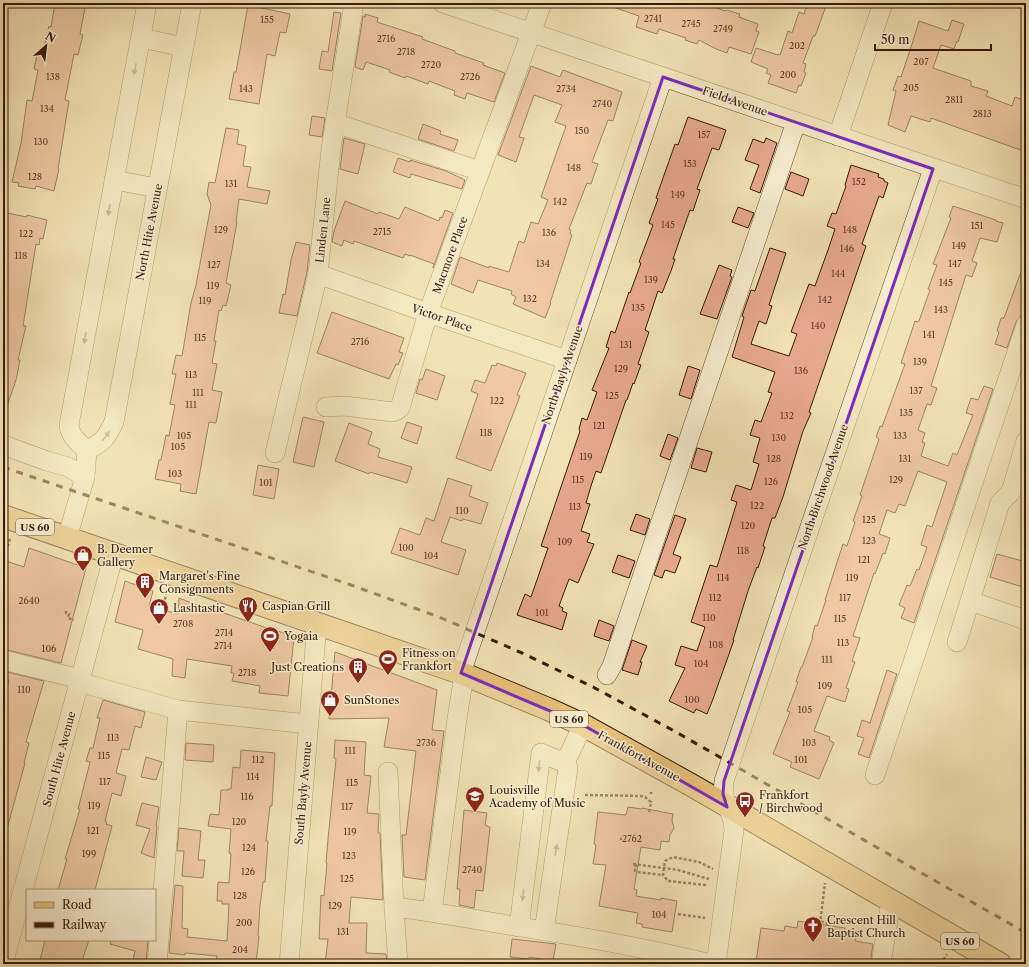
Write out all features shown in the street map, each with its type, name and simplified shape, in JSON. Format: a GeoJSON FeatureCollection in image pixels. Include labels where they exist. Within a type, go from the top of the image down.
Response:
{"type":"FeatureCollection","features":[{"type":"Feature","properties":{"kind":"main road","name":"Frankfort Avenue"},"geometry":{"type":"LineString","coordinates":[[3,516],[462,674],[583,725],[693,786],[1000,964]]}},
{"type":"Feature","properties":{"kind":"street"},"geometry":{"type":"LineString","coordinates":[[67,538],[85,477],[87,450],[76,441],[69,431],[69,425],[147,3]]}},
{"type":"Feature","properties":{"kind":"street","name":"North Hite Avenue"},"geometry":{"type":"LineString","coordinates":[[87,450],[97,445],[107,437],[114,422],[192,3]]}},
{"type":"Feature","properties":{"kind":"street","name":"Linden Lane"},"geometry":{"type":"LineString","coordinates":[[275,453],[318,274],[331,149],[354,3]]}},
{"type":"Feature","properties":{"kind":"street","name":"Field Avenue"},"geometry":{"type":"LineString","coordinates":[[443,3],[1026,199]]}},
{"type":"Feature","properties":{"kind":"street"},"geometry":{"type":"LineString","coordinates":[[532,33],[542,3]]}},
{"type":"Feature","properties":{"kind":"street"},"geometry":{"type":"LineString","coordinates":[[838,136],[882,3]]}},
{"type":"Feature","properties":{"kind":"street","name":"Macmore Place"},"geometry":{"type":"LineString","coordinates":[[326,407],[345,406],[394,412],[400,408],[428,313],[532,33]]}},
{"type":"Feature","properties":{"kind":"street"},"geometry":{"type":"LineString","coordinates":[[141,38],[184,47]]}},
{"type":"Feature","properties":{"kind":"street","name":"North Bayly Avenue"},"geometry":{"type":"LineString","coordinates":[[432,912],[462,674],[663,77]]}},
{"type":"Feature","properties":{"kind":"street"},"geometry":{"type":"LineString","coordinates":[[607,676],[612,666],[796,122]]}},
{"type":"Feature","properties":{"kind":"street"},"geometry":{"type":"LineString","coordinates":[[335,123],[480,172]]}},
{"type":"Feature","properties":{"kind":"street","name":"North Birchwood Avenue"},"geometry":{"type":"LineString","coordinates":[[716,964],[734,830],[733,821],[723,794],[724,782],[815,510],[933,169]]}},
{"type":"Feature","properties":{"kind":"street"},"geometry":{"type":"LineString","coordinates":[[114,180],[157,188]]}},
{"type":"Feature","properties":{"kind":"street","name":"Victor Place"},"geometry":{"type":"LineString","coordinates":[[318,274],[568,360]]}},
{"type":"Feature","properties":{"kind":"street"},"geometry":{"type":"LineString","coordinates":[[875,775],[1026,326]]}},
{"type":"Feature","properties":{"kind":"street"},"geometry":{"type":"LineString","coordinates":[[957,642],[1000,503],[1011,492],[1026,441]]}},
{"type":"Feature","properties":{"kind":"street"},"geometry":{"type":"LineString","coordinates":[[3,445],[68,467],[85,477]]}},
{"type":"Feature","properties":{"kind":"street","name":"South Hite Avenue"},"geometry":{"type":"LineString","coordinates":[[3,964],[114,554]]}},
{"type":"Feature","properties":{"kind":"street"},"geometry":{"type":"LineString","coordinates":[[970,601],[1026,620]]}},
{"type":"Feature","properties":{"kind":"street","name":"South Bayly Avenue"},"geometry":{"type":"LineString","coordinates":[[289,964],[317,623]]}},
{"type":"Feature","properties":{"kind":"street"},"geometry":{"type":"LineString","coordinates":[[3,660],[178,710],[308,724]]}},
{"type":"Feature","properties":{"kind":"street"},"geometry":{"type":"LineString","coordinates":[[157,964],[178,710]]}},
{"type":"Feature","properties":{"kind":"street"},"geometry":{"type":"LineString","coordinates":[[565,763],[583,725]]}},
{"type":"Feature","properties":{"kind":"street"},"geometry":{"type":"LineString","coordinates":[[519,926],[540,753],[565,763],[568,768],[544,931]]}},
{"type":"Feature","properties":{"kind":"street"},"geometry":{"type":"LineString","coordinates":[[388,772],[398,964]]}},
{"type":"Feature","properties":{"kind":"street"},"geometry":{"type":"LineString","coordinates":[[881,964],[891,901]]}},
{"type":"Feature","properties":{"kind":"street"},"geometry":{"type":"LineString","coordinates":[[394,907],[519,926],[613,943],[711,964]]}},
{"type":"Feature","properties":{"kind":"path"},"geometry":{"type":"LineString","coordinates":[[4,561],[9,541]]}},
{"type":"Feature","properties":{"kind":"path"},"geometry":{"type":"LineString","coordinates":[[160,619],[168,590]]}},
{"type":"Feature","properties":{"kind":"path"},"geometry":{"type":"LineString","coordinates":[[66,611],[66,613],[69,614],[68,618],[74,620]]}},
{"type":"Feature","properties":{"kind":"path"},"geometry":{"type":"LineString","coordinates":[[273,649],[275,625]]}},
{"type":"Feature","properties":{"kind":"path"},"geometry":{"type":"LineString","coordinates":[[585,795],[643,796],[650,802],[649,813]]}},
{"type":"Feature","properties":{"kind":"path"},"geometry":{"type":"LineString","coordinates":[[663,876],[665,861],[673,857],[699,862],[713,870]]}},
{"type":"Feature","properties":{"kind":"path"},"geometry":{"type":"LineString","coordinates":[[706,885],[671,882],[663,876],[637,872],[635,871],[634,864],[664,867],[709,879]]}},
{"type":"Feature","properties":{"kind":"path"},"geometry":{"type":"LineString","coordinates":[[821,923],[825,886]]}},
{"type":"Feature","properties":{"kind":"path"},"geometry":{"type":"LineString","coordinates":[[678,914],[709,919]]}},
{"type":"Feature","properties":{"kind":"path"},"geometry":{"type":"LineString","coordinates":[[814,923],[814,920],[821,923],[827,922],[827,925]]}},
{"type":"Feature","properties":{"kind":"path"},"geometry":{"type":"LineString","coordinates":[[941,964],[947,953]]}},
{"type":"Feature","properties":{"kind":"highlighted area"},"geometry":{"type":"Polygon","coordinates":[[[663,77],[933,169],[724,781],[723,794],[727,807],[583,725],[461,673],[663,77]]]}},
{"type":"Feature","properties":{"kind":"building"},"geometry":{"type":"Polygon","coordinates":[[[55,3],[86,3],[80,34],[83,35],[78,55],[74,54],[65,100],[69,101],[59,169],[54,191],[36,186],[35,189],[18,186],[19,183],[12,182],[21,143],[27,100],[32,101],[38,70],[34,69],[37,55],[42,56],[49,26],[51,27],[55,3]]]}},
{"type":"Feature","properties":{"kind":"building"},"geometry":{"type":"Polygon","coordinates":[[[607,3],[703,3],[725,11],[740,14],[739,17],[758,24],[756,31],[759,32],[751,54],[729,47],[727,53],[699,40],[697,44],[685,40],[686,38],[659,29],[657,34],[636,27],[639,16],[607,5],[607,3]]]}},
{"type":"Feature","properties":{"kind":"building"},"geometry":{"type":"Polygon","coordinates":[[[808,3],[827,3],[803,63],[806,64],[804,72],[806,73],[801,86],[799,85],[796,93],[768,83],[771,75],[766,73],[768,69],[751,62],[756,48],[780,55],[788,31],[792,33],[799,12],[804,14],[808,3]]]}},
{"type":"Feature","properties":{"kind":"building"},"geometry":{"type":"Polygon","coordinates":[[[248,5],[290,14],[286,33],[280,32],[275,56],[267,54],[259,104],[229,99],[234,72],[236,72],[248,5]]]}},
{"type":"Feature","properties":{"kind":"building"},"geometry":{"type":"Polygon","coordinates":[[[334,12],[341,13],[332,71],[319,69],[322,51],[328,52],[334,12]]]}},
{"type":"Feature","properties":{"kind":"building"},"geometry":{"type":"Polygon","coordinates":[[[365,14],[378,18],[377,22],[423,37],[422,39],[455,51],[455,53],[484,63],[483,65],[505,73],[494,102],[467,93],[465,99],[454,95],[455,91],[429,81],[428,84],[406,76],[405,78],[389,72],[390,70],[366,62],[363,70],[355,67],[363,16],[365,17],[365,14]]]}},
{"type":"Feature","properties":{"kind":"building"},"geometry":{"type":"Polygon","coordinates":[[[952,20],[964,24],[958,42],[957,41],[954,49],[941,45],[933,68],[971,81],[971,86],[988,91],[986,96],[1012,106],[1015,97],[1026,101],[1026,152],[931,118],[930,122],[911,116],[905,132],[888,125],[896,91],[893,90],[898,76],[901,77],[919,21],[948,31],[952,20]]]}},
{"type":"Feature","properties":{"kind":"building"},"geometry":{"type":"Polygon","coordinates":[[[531,66],[560,77],[563,70],[622,92],[613,121],[608,120],[592,162],[598,164],[591,184],[587,183],[569,229],[571,230],[570,234],[572,235],[545,318],[513,304],[516,297],[511,294],[512,291],[478,280],[473,293],[451,284],[460,257],[489,268],[489,266],[509,272],[519,241],[524,243],[531,222],[538,224],[548,200],[541,197],[566,126],[555,122],[562,105],[534,95],[519,137],[524,138],[516,162],[498,155],[531,66]]]}},
{"type":"Feature","properties":{"kind":"building"},"geometry":{"type":"Polygon","coordinates":[[[312,116],[325,118],[322,137],[309,135],[312,116]]]}},
{"type":"Feature","properties":{"kind":"building"},"geometry":{"type":"Polygon","coordinates":[[[688,117],[726,130],[719,150],[712,148],[697,189],[700,190],[693,211],[690,210],[673,259],[675,259],[671,271],[662,293],[658,291],[645,330],[649,332],[638,364],[641,365],[626,400],[601,473],[596,471],[591,486],[586,503],[590,504],[581,531],[590,534],[587,542],[594,544],[578,583],[569,579],[559,606],[563,608],[562,611],[567,613],[562,630],[517,615],[525,594],[531,597],[548,548],[541,546],[580,431],[579,429],[582,418],[587,420],[597,392],[592,390],[609,348],[606,347],[611,331],[615,333],[641,263],[639,262],[653,225],[649,223],[658,199],[656,198],[675,144],[678,145],[688,117]]]}},
{"type":"Feature","properties":{"kind":"building"},"geometry":{"type":"Polygon","coordinates":[[[423,124],[441,131],[440,134],[458,140],[454,151],[418,139],[423,124]]]}},
{"type":"Feature","properties":{"kind":"building"},"geometry":{"type":"Polygon","coordinates":[[[226,128],[239,130],[237,144],[246,146],[243,166],[251,167],[247,187],[270,191],[267,204],[239,199],[237,222],[226,283],[231,285],[226,306],[223,305],[221,311],[219,310],[212,363],[217,364],[212,390],[222,392],[216,423],[209,422],[196,494],[180,491],[181,484],[155,479],[159,460],[161,460],[166,435],[169,436],[175,405],[170,404],[176,374],[172,374],[176,355],[182,356],[191,303],[196,285],[211,205],[207,194],[209,182],[215,183],[226,128]]]}},
{"type":"Feature","properties":{"kind":"building"},"geometry":{"type":"Polygon","coordinates":[[[344,138],[365,144],[358,174],[340,169],[344,138]]]}},
{"type":"Feature","properties":{"kind":"building"},"geometry":{"type":"Polygon","coordinates":[[[766,138],[777,143],[760,193],[750,189],[759,165],[745,160],[753,139],[764,143],[766,138]]]}},
{"type":"Feature","properties":{"kind":"building"},"geometry":{"type":"Polygon","coordinates":[[[398,158],[410,162],[410,160],[446,171],[465,180],[462,189],[411,174],[410,178],[393,172],[398,158]]]}},
{"type":"Feature","properties":{"kind":"building"},"geometry":{"type":"Polygon","coordinates":[[[851,165],[879,174],[878,177],[884,179],[884,181],[888,183],[883,198],[879,196],[862,244],[866,246],[809,412],[811,413],[803,431],[783,497],[775,518],[772,518],[763,546],[765,547],[748,591],[734,640],[713,699],[707,714],[696,709],[694,713],[669,701],[685,668],[675,665],[681,646],[697,651],[705,627],[691,622],[710,565],[717,567],[737,502],[731,500],[736,485],[751,490],[759,464],[753,462],[760,438],[750,435],[755,420],[761,422],[772,393],[768,392],[775,372],[732,357],[744,317],[742,316],[751,290],[755,291],[770,248],[786,253],[769,305],[772,306],[766,324],[759,321],[751,344],[789,356],[797,334],[791,332],[809,284],[815,286],[828,250],[835,229],[827,226],[832,213],[836,214],[846,186],[845,185],[851,165]]]}},
{"type":"Feature","properties":{"kind":"building"},"geometry":{"type":"Polygon","coordinates":[[[791,172],[809,179],[803,196],[785,189],[791,172]]]}},
{"type":"Feature","properties":{"kind":"building"},"geometry":{"type":"Polygon","coordinates":[[[345,201],[378,214],[379,212],[399,219],[405,207],[439,221],[445,210],[453,213],[433,268],[434,264],[410,255],[405,254],[403,258],[354,241],[353,244],[344,240],[342,246],[332,242],[334,231],[345,201]]]}},
{"type":"Feature","properties":{"kind":"building"},"geometry":{"type":"Polygon","coordinates":[[[953,206],[1003,223],[997,242],[980,238],[972,261],[977,263],[972,277],[966,275],[931,386],[937,388],[931,405],[927,404],[918,430],[925,433],[922,442],[925,443],[921,456],[948,466],[953,453],[957,455],[973,415],[966,413],[971,398],[978,400],[984,386],[993,389],[914,623],[901,618],[905,608],[899,605],[907,585],[910,586],[917,569],[919,570],[927,547],[921,545],[927,525],[932,527],[947,482],[918,471],[905,506],[899,504],[895,513],[887,510],[879,534],[890,538],[885,554],[883,553],[875,574],[874,573],[853,636],[860,638],[852,661],[855,662],[846,688],[849,689],[845,702],[827,696],[814,731],[830,737],[829,740],[834,743],[819,779],[790,767],[792,762],[773,754],[790,712],[787,711],[798,682],[796,682],[813,637],[815,625],[817,626],[826,600],[843,544],[847,546],[855,522],[853,521],[862,496],[860,495],[879,439],[876,437],[880,426],[882,427],[905,364],[901,363],[915,321],[919,321],[930,290],[928,289],[937,265],[933,264],[951,218],[949,217],[953,206]]]}},
{"type":"Feature","properties":{"kind":"building"},"geometry":{"type":"Polygon","coordinates":[[[738,207],[754,213],[748,228],[732,222],[738,207]]]}},
{"type":"Feature","properties":{"kind":"building"},"geometry":{"type":"Polygon","coordinates":[[[7,213],[27,217],[27,215],[47,220],[43,239],[40,238],[39,245],[36,244],[23,326],[26,326],[18,360],[20,360],[16,380],[5,412],[3,412],[3,234],[7,213]]]}},
{"type":"Feature","properties":{"kind":"building"},"geometry":{"type":"Polygon","coordinates":[[[296,242],[310,245],[307,272],[297,316],[279,313],[283,294],[285,295],[291,260],[296,242]]]}},
{"type":"Feature","properties":{"kind":"building"},"geometry":{"type":"Polygon","coordinates":[[[1025,261],[1026,301],[1021,316],[1016,322],[1007,348],[995,344],[999,332],[997,331],[1001,318],[1004,318],[1025,261]]]}},
{"type":"Feature","properties":{"kind":"building"},"geometry":{"type":"Polygon","coordinates":[[[719,265],[732,270],[730,276],[732,277],[717,319],[700,314],[719,265]]]}},
{"type":"Feature","properties":{"kind":"building"},"geometry":{"type":"Polygon","coordinates":[[[332,312],[404,338],[399,352],[403,353],[398,365],[396,364],[389,379],[317,353],[332,312]]]}},
{"type":"Feature","properties":{"kind":"building"},"geometry":{"type":"Polygon","coordinates":[[[497,363],[526,373],[517,395],[520,396],[491,471],[456,458],[478,394],[471,391],[475,380],[485,383],[492,365],[496,366],[497,363]]]}},
{"type":"Feature","properties":{"kind":"building"},"geometry":{"type":"Polygon","coordinates":[[[688,366],[700,370],[691,399],[679,395],[688,366]]]}},
{"type":"Feature","properties":{"kind":"building"},"geometry":{"type":"Polygon","coordinates":[[[426,369],[445,376],[437,400],[416,393],[420,379],[422,380],[426,369]]]}},
{"type":"Feature","properties":{"kind":"building"},"geometry":{"type":"Polygon","coordinates":[[[303,417],[324,422],[314,467],[293,462],[303,417]]]}},
{"type":"Feature","properties":{"kind":"building"},"geometry":{"type":"Polygon","coordinates":[[[407,422],[422,427],[417,444],[401,438],[407,422]]]}},
{"type":"Feature","properties":{"kind":"building"},"geometry":{"type":"Polygon","coordinates":[[[349,423],[372,432],[368,444],[380,449],[378,457],[412,467],[407,483],[370,472],[369,474],[335,461],[349,423]]]}},
{"type":"Feature","properties":{"kind":"building"},"geometry":{"type":"Polygon","coordinates":[[[668,434],[678,438],[670,460],[660,456],[668,434]]]}},
{"type":"Feature","properties":{"kind":"building"},"geometry":{"type":"Polygon","coordinates":[[[697,448],[712,452],[706,472],[691,468],[697,448]]]}},
{"type":"Feature","properties":{"kind":"building"},"geometry":{"type":"Polygon","coordinates":[[[258,465],[279,469],[274,499],[253,495],[258,465]]]}},
{"type":"Feature","properties":{"kind":"building"},"geometry":{"type":"Polygon","coordinates":[[[448,478],[472,486],[469,496],[488,503],[481,524],[463,519],[462,521],[450,517],[441,542],[466,550],[458,575],[391,553],[400,528],[420,535],[426,518],[434,521],[448,478]]]}},
{"type":"Feature","properties":{"kind":"building"},"geometry":{"type":"Polygon","coordinates":[[[636,514],[650,519],[645,535],[630,530],[636,514]]]}},
{"type":"Feature","properties":{"kind":"building"},"geometry":{"type":"Polygon","coordinates":[[[675,515],[686,519],[673,554],[681,557],[675,573],[665,570],[662,578],[654,575],[675,515]]]}},
{"type":"Feature","properties":{"kind":"building"},"geometry":{"type":"Polygon","coordinates":[[[29,548],[86,568],[61,663],[3,649],[3,560],[24,567],[29,548]]]}},
{"type":"Feature","properties":{"kind":"building"},"geometry":{"type":"Polygon","coordinates":[[[997,554],[1026,562],[1026,588],[990,577],[997,554]]]}},
{"type":"Feature","properties":{"kind":"building"},"geometry":{"type":"Polygon","coordinates":[[[618,555],[635,561],[629,578],[612,572],[618,555]]]}},
{"type":"Feature","properties":{"kind":"building"},"geometry":{"type":"Polygon","coordinates":[[[125,581],[153,591],[149,606],[178,614],[179,598],[207,609],[207,607],[294,637],[288,696],[259,693],[260,686],[232,681],[234,673],[231,673],[232,666],[187,659],[185,678],[172,676],[173,659],[138,649],[143,630],[115,622],[125,581]]]}},
{"type":"Feature","properties":{"kind":"building"},"geometry":{"type":"Polygon","coordinates":[[[599,620],[614,626],[609,641],[594,636],[599,620]]]}},
{"type":"Feature","properties":{"kind":"building"},"geometry":{"type":"Polygon","coordinates":[[[632,640],[647,646],[640,662],[642,662],[638,675],[622,670],[632,640]]]}},
{"type":"Feature","properties":{"kind":"building"},"geometry":{"type":"Polygon","coordinates":[[[335,652],[437,690],[432,730],[444,731],[425,880],[404,877],[402,835],[406,835],[416,751],[384,747],[389,718],[329,719],[335,652]]]}},
{"type":"Feature","properties":{"kind":"building"},"geometry":{"type":"Polygon","coordinates":[[[887,670],[897,674],[869,758],[858,754],[864,738],[857,736],[862,720],[870,723],[887,670]]]}},
{"type":"Feature","properties":{"kind":"building"},"geometry":{"type":"Polygon","coordinates":[[[3,671],[44,681],[26,742],[29,743],[25,763],[7,829],[3,828],[3,703],[9,680],[3,680],[3,671]]]}},
{"type":"Feature","properties":{"kind":"building"},"geometry":{"type":"Polygon","coordinates":[[[103,700],[145,712],[141,728],[135,726],[129,750],[122,749],[116,773],[126,776],[121,796],[112,793],[105,821],[107,822],[106,824],[112,826],[95,889],[58,889],[67,859],[65,859],[80,809],[78,809],[90,762],[86,761],[90,748],[93,748],[100,718],[97,718],[103,700]]]}},
{"type":"Feature","properties":{"kind":"building"},"geometry":{"type":"Polygon","coordinates":[[[335,740],[366,742],[364,775],[371,776],[367,813],[379,814],[378,833],[380,833],[383,900],[351,897],[349,923],[367,923],[366,953],[386,954],[387,964],[325,964],[328,939],[319,939],[321,895],[324,896],[336,759],[334,758],[335,740]]]}},
{"type":"Feature","properties":{"kind":"building"},"geometry":{"type":"Polygon","coordinates":[[[186,743],[214,745],[213,762],[185,760],[186,743]]]}},
{"type":"Feature","properties":{"kind":"building"},"geometry":{"type":"Polygon","coordinates":[[[241,750],[275,753],[272,806],[270,806],[266,841],[268,841],[265,882],[263,882],[260,906],[256,964],[216,964],[217,956],[169,953],[175,885],[183,886],[182,928],[188,929],[187,937],[227,941],[229,904],[222,904],[222,901],[217,901],[218,882],[229,883],[231,829],[208,826],[210,814],[219,815],[221,790],[231,789],[233,767],[240,768],[241,750]]]}},
{"type":"Feature","properties":{"kind":"building"},"geometry":{"type":"Polygon","coordinates":[[[146,757],[162,762],[156,780],[141,777],[146,757]]]}},
{"type":"Feature","properties":{"kind":"building"},"geometry":{"type":"Polygon","coordinates":[[[142,803],[159,807],[154,858],[141,853],[150,829],[136,825],[142,803]]]}},
{"type":"Feature","properties":{"kind":"building"},"geometry":{"type":"Polygon","coordinates":[[[628,807],[673,814],[672,820],[674,828],[670,835],[669,842],[661,841],[660,850],[641,847],[634,889],[637,890],[636,896],[677,901],[672,932],[642,927],[642,924],[636,923],[638,913],[599,906],[606,865],[593,864],[598,812],[626,815],[628,807]]]}},
{"type":"Feature","properties":{"kind":"building"},"geometry":{"type":"Polygon","coordinates":[[[464,810],[487,813],[485,825],[490,827],[483,891],[476,890],[474,908],[459,905],[460,889],[457,889],[464,810]]]}},
{"type":"Feature","properties":{"kind":"building"},"geometry":{"type":"Polygon","coordinates":[[[179,828],[201,831],[198,860],[205,860],[203,878],[182,876],[184,851],[177,851],[179,828]]]}},
{"type":"Feature","properties":{"kind":"building","name":"Crescent Hill Baptist Church"},"geometry":{"type":"Polygon","coordinates":[[[798,921],[845,928],[844,935],[856,937],[855,941],[873,944],[870,964],[770,964],[756,962],[761,928],[784,931],[785,926],[797,928],[798,921]]]}},
{"type":"Feature","properties":{"kind":"building"},"geometry":{"type":"Polygon","coordinates":[[[512,939],[556,944],[553,961],[529,957],[528,959],[510,957],[512,939]]]}},
{"type":"Feature","properties":{"kind":"building"},"geometry":{"type":"Polygon","coordinates":[[[45,941],[89,941],[81,964],[39,964],[45,941]]]}},
{"type":"Feature","properties":{"kind":"building"},"geometry":{"type":"Polygon","coordinates":[[[111,941],[148,941],[146,964],[132,964],[135,951],[110,944],[111,941]]]}},
{"type":"Feature","properties":{"kind":"railway"},"geometry":{"type":"LineString","coordinates":[[3,467],[351,585],[439,617],[522,653],[593,687],[676,732],[1026,933]]}},
{"type":"Feature","properties":{"kind":"place","name":"B. Deemer Gallery"},"geometry":{"type":"Point","coordinates":[83,572]}},
{"type":"Feature","properties":{"kind":"place","name":"Margaret's Fine Consignments"},"geometry":{"type":"Point","coordinates":[145,599]}},
{"type":"Feature","properties":{"kind":"place","name":"Caspian Grill"},"geometry":{"type":"Point","coordinates":[248,623]}},
{"type":"Feature","properties":{"kind":"place","name":"Lashtastic"},"geometry":{"type":"Point","coordinates":[159,625]}},
{"type":"Feature","properties":{"kind":"place","name":"Yogaia"},"geometry":{"type":"Point","coordinates":[270,653]}},
{"type":"Feature","properties":{"kind":"place","name":"Fitness on Frankfort"},"geometry":{"type":"Point","coordinates":[388,676]}},
{"type":"Feature","properties":{"kind":"place","name":"Just Creations"},"geometry":{"type":"Point","coordinates":[358,684]}},
{"type":"Feature","properties":{"kind":"place","name":"SunStones"},"geometry":{"type":"Point","coordinates":[330,717]}},
{"type":"Feature","properties":{"kind":"place","name":"Louisville Academy of Music"},"geometry":{"type":"Point","coordinates":[475,813]}},
{"type":"Feature","properties":{"kind":"place","name":"Frankfort / Birchwood"},"geometry":{"type":"Point","coordinates":[745,818]}},
{"type":"Feature","properties":{"kind":"place","name":"Crescent Hill Baptist Church"},"geometry":{"type":"Point","coordinates":[813,943]}}]}
